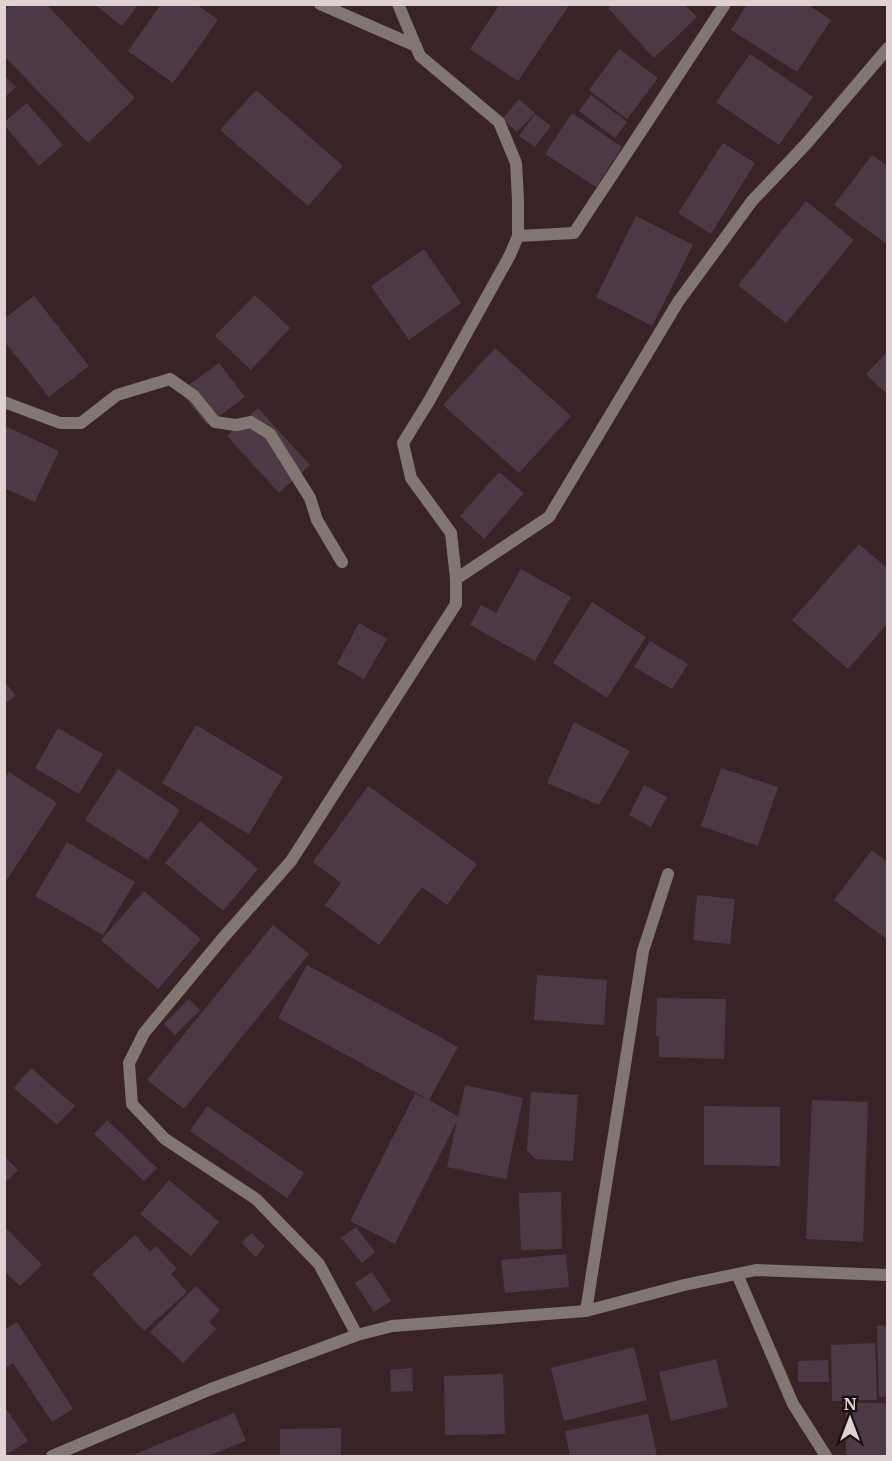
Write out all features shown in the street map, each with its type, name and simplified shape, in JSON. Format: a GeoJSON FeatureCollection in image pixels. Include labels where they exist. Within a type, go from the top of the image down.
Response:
{"type":"FeatureCollection","features":[{"type":"Feature","properties":{"kind":"street"},"geometry":{"type":"LineString","coordinates":[[320,4],[416,46]]}},
{"type":"Feature","properties":{"kind":"street"},"geometry":{"type":"LineString","coordinates":[[357,1335],[319,1264],[256,1199],[165,1139],[132,1104],[129,1063],[144,1033],[291,861],[456,604],[451,533],[411,478],[403,442],[429,401],[518,236],[516,163],[499,122],[420,56],[398,4]]}},
{"type":"Feature","properties":{"kind":"street"},"geometry":{"type":"LineString","coordinates":[[518,236],[574,233],[725,4]]}},
{"type":"Feature","properties":{"kind":"street"},"geometry":{"type":"LineString","coordinates":[[456,579],[549,517],[678,302],[752,201],[807,143],[888,48]]}},
{"type":"Feature","properties":{"kind":"street"},"geometry":{"type":"LineString","coordinates":[[4,402],[60,423],[81,423],[117,395],[170,379],[194,396],[215,422],[236,425],[251,422],[270,434],[310,498],[317,520],[342,562]]}},
{"type":"Feature","properties":{"kind":"street"},"geometry":{"type":"LineString","coordinates":[[586,1311],[643,951],[668,874]]}},
{"type":"Feature","properties":{"kind":"street"},"geometry":{"type":"LineString","coordinates":[[52,1456],[211,1389],[357,1335],[392,1326],[586,1311],[684,1285],[756,1270],[888,1275]]}},
{"type":"Feature","properties":{"kind":"street"},"geometry":{"type":"LineString","coordinates":[[737,1274],[793,1404],[826,1456]]}},
{"type":"Feature","properties":{"kind":"building"},"geometry":{"type":"Polygon","coordinates":[[[11,4],[46,4],[135,98],[88,143],[4,56],[4,11],[11,4]]]}},
{"type":"Feature","properties":{"kind":"building"},"geometry":{"type":"Polygon","coordinates":[[[94,4],[139,4],[122,26],[94,4]]]}},
{"type":"Feature","properties":{"kind":"building"},"geometry":{"type":"Polygon","coordinates":[[[161,4],[196,4],[218,20],[173,83],[128,51],[161,4]]]}},
{"type":"Feature","properties":{"kind":"building"},"geometry":{"type":"Polygon","coordinates":[[[500,4],[570,4],[518,81],[470,49],[500,4]]]}},
{"type":"Feature","properties":{"kind":"building"},"geometry":{"type":"Polygon","coordinates":[[[747,4],[807,4],[831,20],[797,72],[731,30],[747,4]]]}},
{"type":"Feature","properties":{"kind":"building"},"geometry":{"type":"Polygon","coordinates":[[[612,5],[685,5],[697,17],[654,58],[608,8],[612,5]]]}},
{"type":"Feature","properties":{"kind":"building"},"geometry":{"type":"Polygon","coordinates":[[[619,49],[658,78],[627,119],[589,90],[619,49]]]}},
{"type":"Feature","properties":{"kind":"building"},"geometry":{"type":"Polygon","coordinates":[[[750,54],[813,97],[779,145],[716,102],[750,54]]]}},
{"type":"Feature","properties":{"kind":"building"},"geometry":{"type":"Polygon","coordinates":[[[4,76],[16,87],[4,98],[4,76]]]}},
{"type":"Feature","properties":{"kind":"building"},"geometry":{"type":"Polygon","coordinates":[[[256,90],[343,166],[308,206],[220,130],[256,90]]]}},
{"type":"Feature","properties":{"kind":"building"},"geometry":{"type":"Polygon","coordinates":[[[591,95],[627,122],[615,138],[579,111],[591,95]]]}},
{"type":"Feature","properties":{"kind":"building"},"geometry":{"type":"Polygon","coordinates":[[[519,99],[535,113],[517,132],[502,119],[519,99]]]}},
{"type":"Feature","properties":{"kind":"building"},"geometry":{"type":"Polygon","coordinates":[[[27,103],[63,145],[39,166],[4,125],[4,122],[27,103]]]}},
{"type":"Feature","properties":{"kind":"building"},"geometry":{"type":"Polygon","coordinates":[[[572,113],[622,147],[596,187],[545,154],[572,113]]]}},
{"type":"Feature","properties":{"kind":"building"},"geometry":{"type":"Polygon","coordinates":[[[535,114],[551,126],[535,147],[519,136],[535,114]]]}},
{"type":"Feature","properties":{"kind":"building"},"geometry":{"type":"Polygon","coordinates":[[[723,143],[755,163],[711,234],[678,213],[723,143]]]}},
{"type":"Feature","properties":{"kind":"building"},"geometry":{"type":"Polygon","coordinates":[[[872,155],[888,166],[888,245],[834,205],[872,155]]]}},
{"type":"Feature","properties":{"kind":"building"},"geometry":{"type":"Polygon","coordinates":[[[806,201],[854,240],[786,323],[738,285],[806,201]]]}},
{"type":"Feature","properties":{"kind":"building"},"geometry":{"type":"Polygon","coordinates":[[[636,216],[693,245],[652,326],[596,297],[636,216]]]}},
{"type":"Feature","properties":{"kind":"building"},"geometry":{"type":"Polygon","coordinates":[[[424,249],[461,303],[409,340],[371,286],[424,249]]]}},
{"type":"Feature","properties":{"kind":"building"},"geometry":{"type":"Polygon","coordinates":[[[255,295],[290,328],[251,370],[215,336],[255,295]]]}},
{"type":"Feature","properties":{"kind":"building"},"geometry":{"type":"Polygon","coordinates":[[[34,296],[89,366],[49,397],[4,341],[4,319],[34,296]]]}},
{"type":"Feature","properties":{"kind":"building"},"geometry":{"type":"Polygon","coordinates":[[[495,348],[571,416],[519,473],[443,405],[495,348]]]}},
{"type":"Feature","properties":{"kind":"building"},"geometry":{"type":"Polygon","coordinates":[[[888,351],[888,395],[866,374],[888,351]]]}},
{"type":"Feature","properties":{"kind":"building"},"geometry":{"type":"Polygon","coordinates":[[[219,363],[245,397],[207,425],[180,391],[219,363]]]}},
{"type":"Feature","properties":{"kind":"building"},"geometry":{"type":"Polygon","coordinates":[[[258,408],[310,465],[279,493],[227,436],[258,408]]]}},
{"type":"Feature","properties":{"kind":"building"},"geometry":{"type":"Polygon","coordinates":[[[7,427],[59,451],[35,502],[4,488],[4,433],[7,427]]]}},
{"type":"Feature","properties":{"kind":"building"},"geometry":{"type":"Polygon","coordinates":[[[499,472],[524,493],[484,539],[460,516],[499,472]]]}},
{"type":"Feature","properties":{"kind":"building"},"geometry":{"type":"Polygon","coordinates":[[[859,544],[888,569],[888,623],[848,669],[792,620],[859,544]]]}},
{"type":"Feature","properties":{"kind":"building"},"geometry":{"type":"Polygon","coordinates":[[[521,569],[571,597],[535,661],[470,625],[481,605],[496,613],[521,569]]]}},
{"type":"Feature","properties":{"kind":"building"},"geometry":{"type":"Polygon","coordinates":[[[592,602],[646,637],[607,698],[553,663],[592,602]]]}},
{"type":"Feature","properties":{"kind":"building"},"geometry":{"type":"Polygon","coordinates":[[[359,623],[387,639],[364,679],[337,664],[359,623]]]}},
{"type":"Feature","properties":{"kind":"building"},"geometry":{"type":"Polygon","coordinates":[[[650,641],[688,664],[672,689],[634,667],[650,641]]]}},
{"type":"Feature","properties":{"kind":"building"},"geometry":{"type":"Polygon","coordinates":[[[4,681],[16,696],[4,704],[4,681]]]}},
{"type":"Feature","properties":{"kind":"building"},"geometry":{"type":"Polygon","coordinates":[[[574,722],[630,751],[599,805],[547,783],[574,722]]]}},
{"type":"Feature","properties":{"kind":"building"},"geometry":{"type":"Polygon","coordinates":[[[196,725],[283,777],[249,834],[162,783],[196,725]]]}},
{"type":"Feature","properties":{"kind":"building"},"geometry":{"type":"Polygon","coordinates":[[[58,728],[103,754],[79,794],[35,768],[58,728]]]}},
{"type":"Feature","properties":{"kind":"building"},"geometry":{"type":"Polygon","coordinates":[[[721,768],[778,787],[758,846],[701,826],[721,768]]]}},
{"type":"Feature","properties":{"kind":"building"},"geometry":{"type":"Polygon","coordinates":[[[118,769],[180,810],[148,860],[85,820],[118,769]]]}},
{"type":"Feature","properties":{"kind":"building"},"geometry":{"type":"Polygon","coordinates":[[[9,772],[57,803],[4,884],[4,780],[9,772]]]}},
{"type":"Feature","properties":{"kind":"building"},"geometry":{"type":"Polygon","coordinates":[[[644,785],[667,797],[651,827],[629,815],[644,785]]]}},
{"type":"Feature","properties":{"kind":"building"},"geometry":{"type":"Polygon","coordinates":[[[368,786],[477,864],[447,905],[422,887],[379,945],[325,905],[341,883],[313,862],[368,786]]]}},
{"type":"Feature","properties":{"kind":"building"},"geometry":{"type":"Polygon","coordinates":[[[200,821],[258,869],[223,911],[165,863],[200,821]]]}},
{"type":"Feature","properties":{"kind":"building"},"geometry":{"type":"Polygon","coordinates":[[[67,842],[135,882],[103,935],[35,896],[67,842]]]}},
{"type":"Feature","properties":{"kind":"building"},"geometry":{"type":"Polygon","coordinates":[[[872,850],[888,862],[888,940],[834,900],[872,850]]]}},
{"type":"Feature","properties":{"kind":"building"},"geometry":{"type":"Polygon","coordinates":[[[144,891],[201,939],[158,989],[101,940],[144,891]]]}},
{"type":"Feature","properties":{"kind":"building"},"geometry":{"type":"Polygon","coordinates":[[[697,895],[735,899],[730,944],[693,940],[697,895]]]}},
{"type":"Feature","properties":{"kind":"building"},"geometry":{"type":"Polygon","coordinates":[[[273,925],[309,954],[184,1109],[147,1080],[273,925]]]}},
{"type":"Feature","properties":{"kind":"building"},"geometry":{"type":"Polygon","coordinates":[[[307,965],[458,1047],[429,1100],[278,1018],[307,965]]]}},
{"type":"Feature","properties":{"kind":"building"},"geometry":{"type":"Polygon","coordinates":[[[537,975],[607,980],[604,1025],[534,1020],[537,975]]]}},
{"type":"Feature","properties":{"kind":"building"},"geometry":{"type":"Polygon","coordinates":[[[657,998],[726,999],[724,1059],[659,1057],[659,1036],[656,1036],[657,998]]]}},
{"type":"Feature","properties":{"kind":"building"},"geometry":{"type":"Polygon","coordinates":[[[189,999],[200,1010],[175,1035],[164,1024],[189,999]]]}},
{"type":"Feature","properties":{"kind":"building"},"geometry":{"type":"Polygon","coordinates":[[[31,1068],[75,1106],[57,1125],[14,1088],[31,1068]]]}},
{"type":"Feature","properties":{"kind":"building"},"geometry":{"type":"Polygon","coordinates":[[[465,1085],[523,1098],[506,1179],[447,1167],[465,1085]]]}},
{"type":"Feature","properties":{"kind":"building"},"geometry":{"type":"Polygon","coordinates":[[[531,1092],[578,1095],[573,1161],[535,1159],[527,1150],[531,1092]]]}},
{"type":"Feature","properties":{"kind":"building"},"geometry":{"type":"Polygon","coordinates":[[[415,1094],[459,1117],[395,1244],[350,1221],[415,1094]]]}},
{"type":"Feature","properties":{"kind":"building"},"geometry":{"type":"Polygon","coordinates":[[[812,1100],[868,1102],[863,1242],[806,1239],[812,1100]]]}},
{"type":"Feature","properties":{"kind":"building"},"geometry":{"type":"Polygon","coordinates":[[[207,1106],[304,1173],[287,1198],[190,1131],[207,1106]]]}},
{"type":"Feature","properties":{"kind":"building"},"geometry":{"type":"Polygon","coordinates":[[[704,1106],[780,1107],[780,1166],[704,1165],[704,1106]]]}},
{"type":"Feature","properties":{"kind":"building"},"geometry":{"type":"Polygon","coordinates":[[[107,1120],[157,1168],[144,1181],[94,1134],[107,1120]]]}},
{"type":"Feature","properties":{"kind":"building"},"geometry":{"type":"Polygon","coordinates":[[[4,1156],[18,1170],[4,1183],[4,1156]]]}},
{"type":"Feature","properties":{"kind":"building"},"geometry":{"type":"Polygon","coordinates":[[[169,1180],[219,1222],[191,1256],[140,1214],[169,1180]]]}},
{"type":"Feature","properties":{"kind":"building"},"geometry":{"type":"Polygon","coordinates":[[[561,1192],[562,1249],[521,1250],[519,1193],[561,1192]]]}},
{"type":"Feature","properties":{"kind":"building"},"geometry":{"type":"Polygon","coordinates":[[[4,1226],[42,1265],[20,1286],[4,1271],[4,1226]]]}},
{"type":"Feature","properties":{"kind":"building"},"geometry":{"type":"Polygon","coordinates":[[[356,1227],[375,1252],[362,1263],[341,1238],[356,1227]]]}},
{"type":"Feature","properties":{"kind":"building"},"geometry":{"type":"Polygon","coordinates":[[[251,1233],[265,1246],[256,1257],[242,1243],[251,1233]]]}},
{"type":"Feature","properties":{"kind":"building"},"geometry":{"type":"Polygon","coordinates":[[[135,1235],[150,1252],[156,1246],[177,1269],[171,1274],[187,1292],[144,1331],[92,1274],[135,1235]]]}},
{"type":"Feature","properties":{"kind":"building"},"geometry":{"type":"Polygon","coordinates":[[[566,1254],[569,1287],[505,1293],[501,1260],[566,1254]]]}},
{"type":"Feature","properties":{"kind":"building"},"geometry":{"type":"Polygon","coordinates":[[[372,1272],[391,1301],[374,1312],[355,1283],[372,1272]]]}},
{"type":"Feature","properties":{"kind":"building"},"geometry":{"type":"Polygon","coordinates":[[[196,1286],[220,1310],[209,1322],[216,1329],[183,1363],[150,1332],[196,1286]]]}},
{"type":"Feature","properties":{"kind":"building"},"geometry":{"type":"Polygon","coordinates":[[[17,1322],[73,1409],[52,1422],[13,1363],[4,1368],[4,1330],[17,1322]]]}},
{"type":"Feature","properties":{"kind":"building"},"geometry":{"type":"Polygon","coordinates":[[[888,1325],[888,1397],[879,1397],[877,1326],[888,1325]]]}},
{"type":"Feature","properties":{"kind":"building"},"geometry":{"type":"Polygon","coordinates":[[[875,1343],[877,1400],[832,1401],[831,1345],[875,1343]]]}},
{"type":"Feature","properties":{"kind":"building"},"geometry":{"type":"Polygon","coordinates":[[[634,1347],[647,1400],[564,1421],[551,1368],[634,1347]]]}},
{"type":"Feature","properties":{"kind":"building"},"geometry":{"type":"Polygon","coordinates":[[[716,1359],[728,1407],[671,1421],[659,1372],[716,1359]]]}},
{"type":"Feature","properties":{"kind":"building"},"geometry":{"type":"Polygon","coordinates":[[[828,1360],[829,1382],[798,1382],[798,1361],[828,1360]]]}},
{"type":"Feature","properties":{"kind":"building"},"geometry":{"type":"Polygon","coordinates":[[[412,1368],[413,1391],[391,1392],[390,1370],[412,1368]]]}},
{"type":"Feature","properties":{"kind":"building"},"geometry":{"type":"Polygon","coordinates":[[[503,1374],[505,1434],[445,1435],[444,1376],[503,1374]]]}},
{"type":"Feature","properties":{"kind":"building"},"geometry":{"type":"Polygon","coordinates":[[[846,1403],[888,1403],[888,1456],[846,1456],[846,1403]]]}},
{"type":"Feature","properties":{"kind":"building"},"geometry":{"type":"Polygon","coordinates":[[[4,1406],[28,1441],[4,1456],[4,1406]]]}},
{"type":"Feature","properties":{"kind":"building"},"geometry":{"type":"Polygon","coordinates":[[[234,1413],[246,1441],[208,1456],[131,1456],[234,1413]]]}},
{"type":"Feature","properties":{"kind":"building"},"geometry":{"type":"Polygon","coordinates":[[[648,1414],[657,1456],[570,1456],[565,1431],[648,1414]]]}},
{"type":"Feature","properties":{"kind":"building"},"geometry":{"type":"Polygon","coordinates":[[[341,1428],[341,1456],[280,1456],[280,1429],[341,1428]]]}}]}
